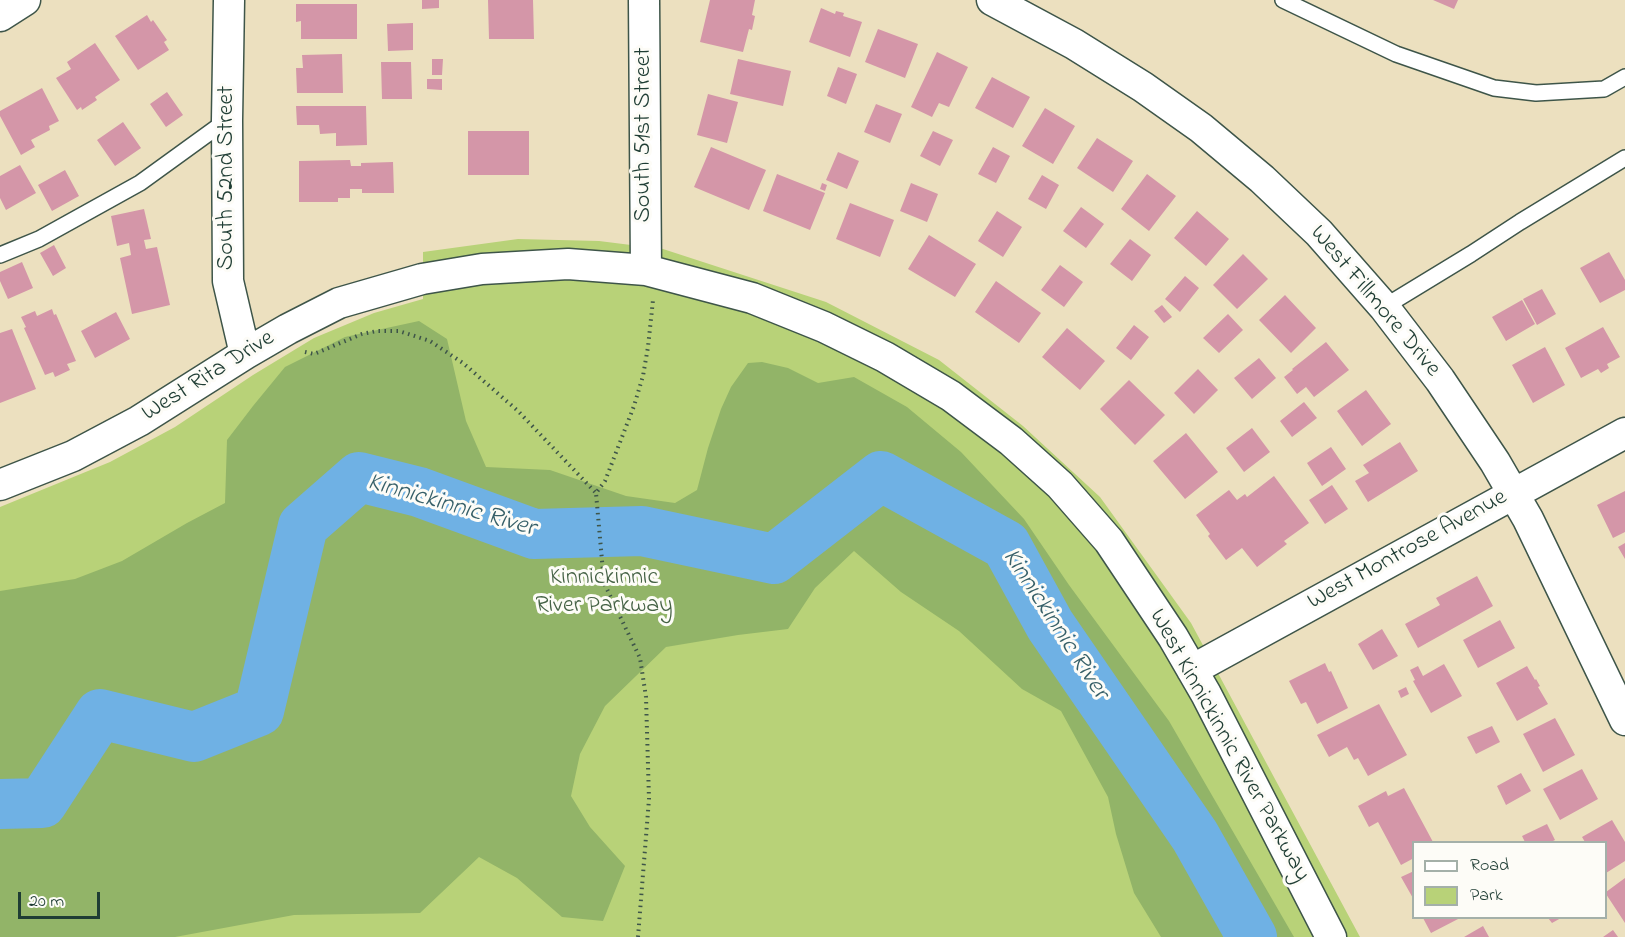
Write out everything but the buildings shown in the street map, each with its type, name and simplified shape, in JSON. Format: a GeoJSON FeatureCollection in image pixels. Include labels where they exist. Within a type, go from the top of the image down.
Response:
{"type":"FeatureCollection","features":[{"type":"Feature","properties":{"kind":"street"},"geometry":{"type":"LineString","coordinates":[[0,16],[25,0]]}},
{"type":"Feature","properties":{"kind":"street","name":"South 52nd Street"},"geometry":{"type":"LineString","coordinates":[[229,0],[228,281],[245,354]]}},
{"type":"Feature","properties":{"kind":"street","name":"South 51st Street"},"geometry":{"type":"LineString","coordinates":[[644,0],[650,284]]}},
{"type":"Feature","properties":{"kind":"street","name":"West Fillmore Drive"},"geometry":{"type":"LineString","coordinates":[[992,0],[1074,44],[1143,87],[1201,128],[1262,179],[1319,233],[1384,307],[1440,380],[1495,462],[1528,519],[1625,720]]}},
{"type":"Feature","properties":{"kind":"street","name":"West Kinnickinnic River Parkway"},"geometry":{"type":"LineString","coordinates":[[422,279],[482,269],[568,264],[650,284],[752,298],[824,327],[885,357],[951,396],[1011,441],[1060,485],[1109,541],[1173,637],[1206,694],[1331,937]]}},
{"type":"Feature","properties":{"kind":"street","name":"West Rita Drive"},"geometry":{"type":"LineString","coordinates":[[0,485],[73,456],[140,421],[245,354],[339,303],[422,279]]}},
{"type":"Feature","properties":{"kind":"street","name":"West Montrose Avenue"},"geometry":{"type":"LineString","coordinates":[[1192,670],[1625,433]]}},
{"type":"Feature","properties":{"kind":"lane"},"geometry":{"type":"LineString","coordinates":[[1283,0],[1396,54],[1494,88],[1536,93],[1604,89],[1625,77]]}},
{"type":"Feature","properties":{"kind":"lane"},"geometry":{"type":"LineString","coordinates":[[0,255],[39,239],[140,183],[227,120]]}},
{"type":"Feature","properties":{"kind":"lane"},"geometry":{"type":"LineString","coordinates":[[1384,307],[1625,158]]}},
{"type":"Feature","properties":{"kind":"path"},"geometry":{"type":"LineString","coordinates":[[596,493],[605,481],[618,449],[643,376],[648,347],[650,284]]}},
{"type":"Feature","properties":{"kind":"path"},"geometry":{"type":"LineString","coordinates":[[288,329],[305,352],[314,354],[362,334],[377,331],[399,332],[430,341],[463,363],[518,411],[596,493],[604,583],[640,658],[646,698],[649,799],[638,937]]}},
{"type":"Feature","properties":{"kind":"green space","name":"Kinnickinnic River Parkway"},"geometry":{"type":"Polygon","coordinates":[[[518,239],[599,241],[663,249],[826,302],[939,360],[1023,426],[1100,497],[1191,623],[1360,937],[0,937],[0,507],[110,462],[175,427],[314,338],[374,313],[423,299],[423,252],[518,239]]]}},
{"type":"Feature","properties":{"kind":"green space"},"geometry":{"type":"Polygon","coordinates":[[[419,321],[447,339],[466,421],[486,467],[550,470],[626,496],[675,503],[697,490],[721,409],[731,387],[748,363],[762,362],[788,368],[818,383],[854,377],[907,407],[961,452],[1024,519],[1069,585],[1169,721],[1294,937],[1161,937],[1134,893],[1116,834],[1108,797],[1061,711],[1022,689],[959,631],[901,592],[854,551],[815,588],[788,629],[666,647],[605,706],[580,754],[571,796],[590,827],[625,866],[603,921],[562,917],[517,878],[479,857],[420,913],[294,915],[175,937],[0,937],[0,591],[75,579],[122,561],[225,503],[227,440],[285,367],[345,337],[419,321]]]}},
{"type":"Feature","properties":{"kind":"waterway","name":"Kinnickinnic River"},"geometry":{"type":"LineString","coordinates":[[0,804],[42,803],[100,714],[194,737],[259,711],[303,526],[359,477],[419,492],[534,534],[642,531],[774,559],[881,476],[1006,545],[1050,625],[1195,836],[1252,937]]}}]}
